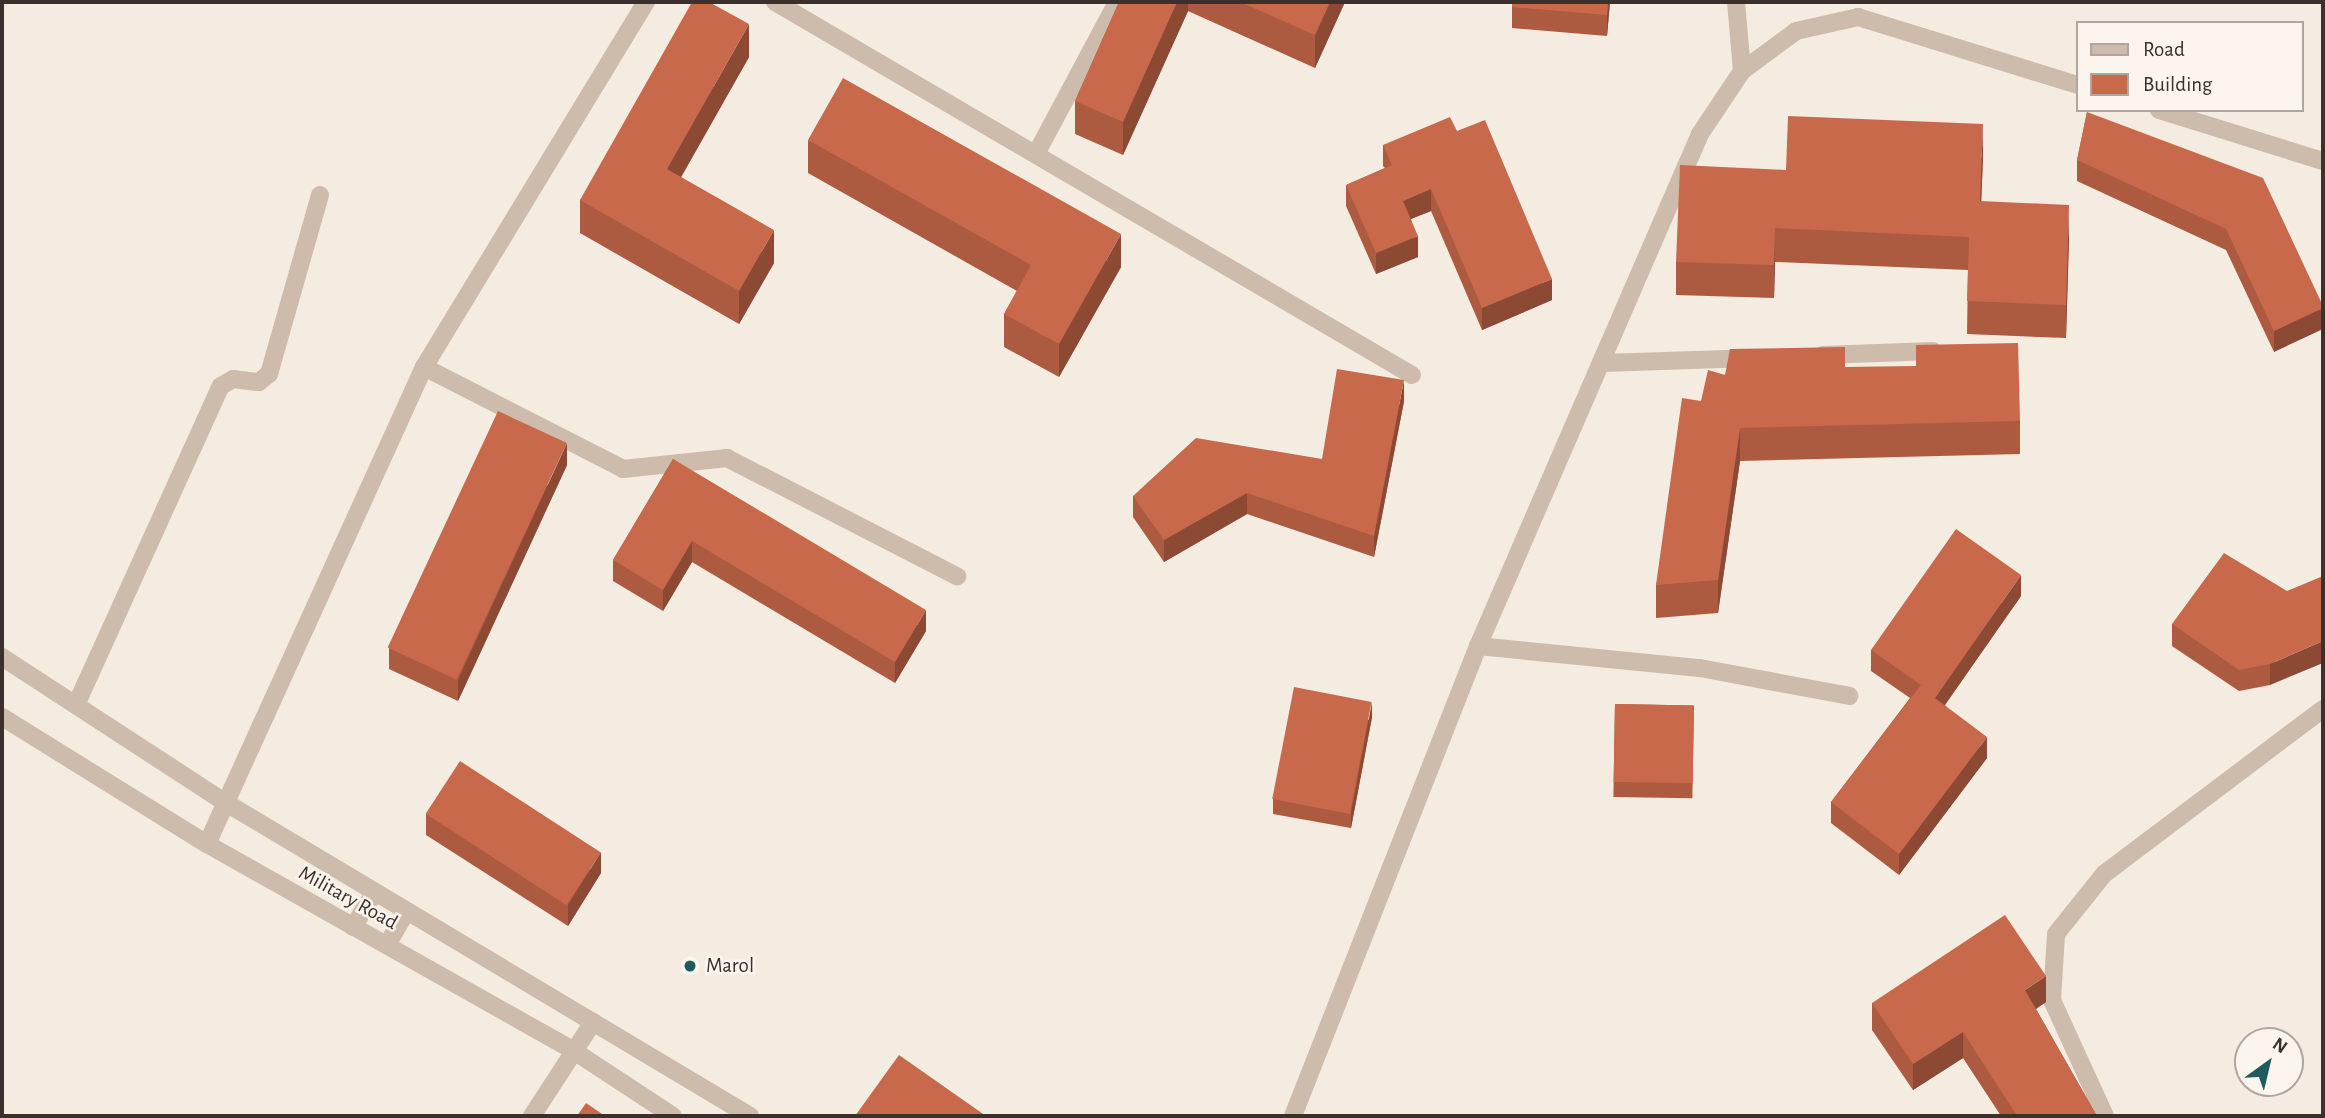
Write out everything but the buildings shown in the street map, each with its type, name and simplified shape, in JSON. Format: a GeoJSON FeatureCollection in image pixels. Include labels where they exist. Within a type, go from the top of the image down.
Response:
{"type":"FeatureCollection","features":[{"type":"Feature","properties":{"kind":"street"},"geometry":{"type":"LineString","coordinates":[[207,844],[223,801],[424,367],[646,2]]}},
{"type":"Feature","properties":{"kind":"street"},"geometry":{"type":"LineString","coordinates":[[775,2],[1412,375]]}},
{"type":"Feature","properties":{"kind":"street"},"geometry":{"type":"LineString","coordinates":[[1036,154],[1117,2]]}},
{"type":"Feature","properties":{"kind":"street"},"geometry":{"type":"LineString","coordinates":[[1736,2],[1742,71]]}},
{"type":"Feature","properties":{"kind":"street"},"geometry":{"type":"LineString","coordinates":[[1293,1116],[1478,646],[1603,363],[1700,134],[1742,71],[1796,31],[1858,17],[2076,84]]}},
{"type":"Feature","properties":{"kind":"street"},"geometry":{"type":"LineString","coordinates":[[2166,112],[2323,161]]}},
{"type":"Feature","properties":{"kind":"street"},"geometry":{"type":"LineString","coordinates":[[76,705],[221,386],[233,379],[259,382],[270,374],[320,195]]}},
{"type":"Feature","properties":{"kind":"street"},"geometry":{"type":"LineString","coordinates":[[1808,356],[1933,351]]}},
{"type":"Feature","properties":{"kind":"street"},"geometry":{"type":"LineString","coordinates":[[1603,363],[1767,357]]}},
{"type":"Feature","properties":{"kind":"street"},"geometry":{"type":"LineString","coordinates":[[424,367],[623,469],[727,458],[957,576]]}},
{"type":"Feature","properties":{"kind":"street"},"geometry":{"type":"LineString","coordinates":[[1478,646],[1700,668],[1849,696]]}},
{"type":"Feature","properties":{"kind":"street"},"geometry":{"type":"LineString","coordinates":[[2,657],[223,801],[750,1116]]}},
{"type":"Feature","properties":{"kind":"street"},"geometry":{"type":"LineString","coordinates":[[2105,1116],[2052,1000],[2056,934],[2104,874],[2323,709]]}},
{"type":"Feature","properties":{"kind":"street","name":"Military Road"},"geometry":{"type":"LineString","coordinates":[[2,717],[207,844],[574,1051],[673,1116]]}},
{"type":"Feature","properties":{"kind":"street"},"geometry":{"type":"LineString","coordinates":[[353,927],[375,892]]}},
{"type":"Feature","properties":{"kind":"street"},"geometry":{"type":"LineString","coordinates":[[387,945],[407,911]]}},
{"type":"Feature","properties":{"kind":"street"},"geometry":{"type":"LineString","coordinates":[[532,1116],[593,1022]]}},
{"type":"Feature","properties":{"kind":"place","name":"Marol"},"geometry":{"type":"Point","coordinates":[690,966]}}]}
